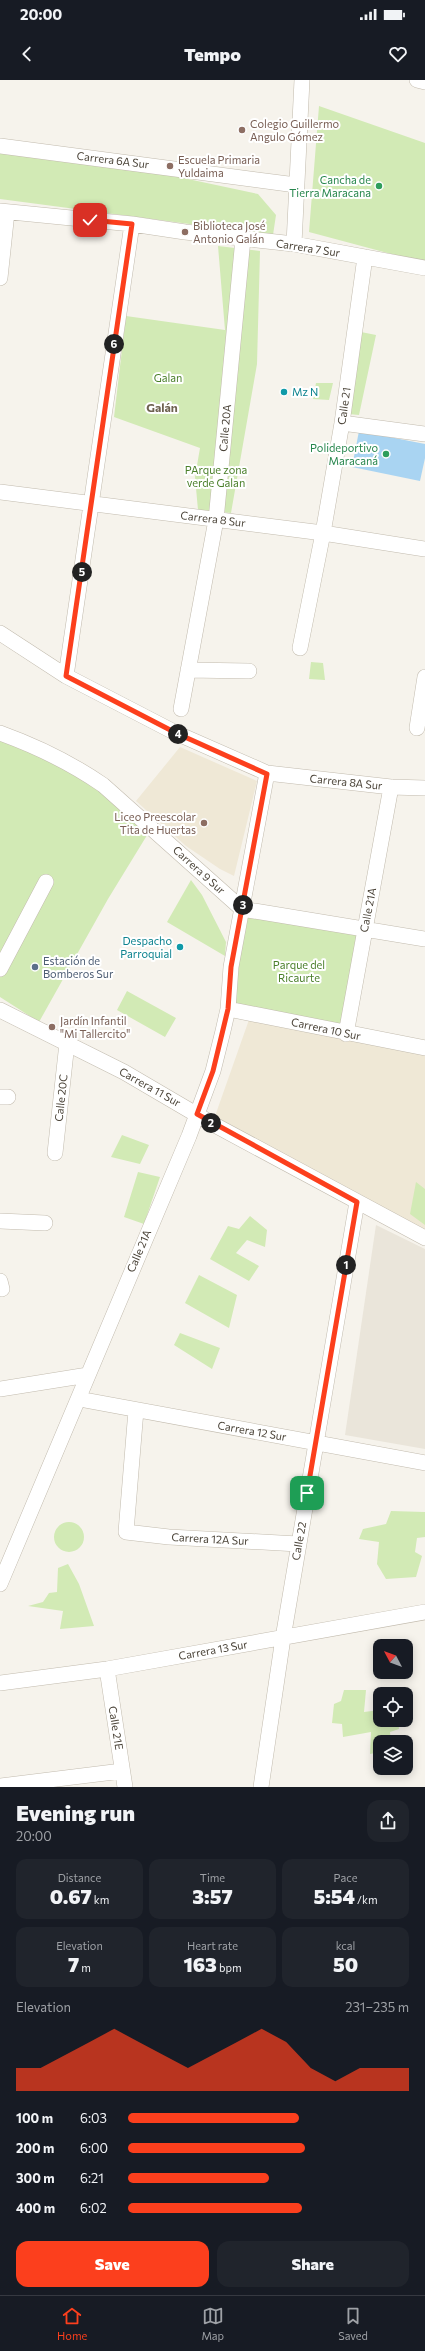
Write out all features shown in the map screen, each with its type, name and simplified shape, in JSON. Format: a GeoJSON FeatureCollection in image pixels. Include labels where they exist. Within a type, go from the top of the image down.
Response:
{"type":"FeatureCollection","features":[{"type":"Feature","properties":{"kind":"street"},"geometry":{"type":"LineString","coordinates":[[294,244],[302,80]]}},
{"type":"Feature","properties":{"kind":"street"},"geometry":{"type":"LineString","coordinates":[[417,80],[425,82]]}},
{"type":"Feature","properties":{"kind":"street","name":"Carrera 6A Sur"},"geometry":{"type":"LineString","coordinates":[[0,146],[296,185]]}},
{"type":"Feature","properties":{"kind":"street"},"geometry":{"type":"LineString","coordinates":[[0,278],[4,211]]}},
{"type":"Feature","properties":{"kind":"street","name":"Carrera 7 Sur"},"geometry":{"type":"LineString","coordinates":[[4,211],[132,224],[243,239],[294,244],[425,268]]}},
{"type":"Feature","properties":{"kind":"street"},"geometry":{"type":"LineString","coordinates":[[66,676],[132,224]]}},
{"type":"Feature","properties":{"kind":"street","name":"Calle 20A"},"geometry":{"type":"LineString","coordinates":[[181,709],[216,520],[243,239]]}},
{"type":"Feature","properties":{"kind":"street","name":"Calle 21"},"geometry":{"type":"LineString","coordinates":[[300,648],[323,533],[342,423],[365,257]]}},
{"type":"Feature","properties":{"kind":"street"},"geometry":{"type":"LineString","coordinates":[[342,423],[425,434]]}},
{"type":"Feature","properties":{"kind":"street","name":"Carrera 8 Sur"},"geometry":{"type":"LineString","coordinates":[[0,492],[323,533],[425,549]]}},
{"type":"Feature","properties":{"kind":"street","name":"Carrera 8A Sur"},"geometry":{"type":"LineString","coordinates":[[0,633],[66,676],[176,733],[267,774],[391,787],[425,788]]}},
{"type":"Feature","properties":{"kind":"street"},"geometry":{"type":"LineString","coordinates":[[188,670],[249,671]]}},
{"type":"Feature","properties":{"kind":"street"},"geometry":{"type":"LineString","coordinates":[[417,728],[425,677]]}},
{"type":"Feature","properties":{"kind":"street","name":"Carrera 9 Sur"},"geometry":{"type":"LineString","coordinates":[[0,733],[23,741],[80,769],[103,785],[242,909]]}},
{"type":"Feature","properties":{"kind":"street"},"geometry":{"type":"LineString","coordinates":[[267,774],[242,909],[425,939]]}},
{"type":"Feature","properties":{"kind":"street","name":"Calle 21A"},"geometry":{"type":"LineString","coordinates":[[346,1034],[391,787]]}},
{"type":"Feature","properties":{"kind":"street"},"geometry":{"type":"LineString","coordinates":[[0,969],[46,882]]}},
{"type":"Feature","properties":{"kind":"street","name":"Calle 21A"},"geometry":{"type":"LineString","coordinates":[[0,1584],[79,1399],[197,1114],[213,1071],[228,1009],[231,967],[242,909]]}},
{"type":"Feature","properties":{"kind":"street","name":"Carrera 10 Sur"},"geometry":{"type":"LineString","coordinates":[[228,1009],[346,1034],[425,1048]]}},
{"type":"Feature","properties":{"kind":"street","name":"Carrera 11 Sur"},"geometry":{"type":"LineString","coordinates":[[0,1010],[67,1043],[425,1238]]}},
{"type":"Feature","properties":{"kind":"street","name":"Calle 20C"},"geometry":{"type":"LineString","coordinates":[[55,1153],[67,1043]]}},
{"type":"Feature","properties":{"kind":"street","name":"Calle 22"},"geometry":{"type":"LineString","coordinates":[[261,1787],[298,1544],[357,1202]]}},
{"type":"Feature","properties":{"kind":"street"},"geometry":{"type":"LineString","coordinates":[[0,1221],[45,1223]]}},
{"type":"Feature","properties":{"kind":"street"},"geometry":{"type":"LineString","coordinates":[[0,1389],[88,1375]]}},
{"type":"Feature","properties":{"kind":"street","name":"Carrera 12 Sur"},"geometry":{"type":"LineString","coordinates":[[79,1399],[425,1463]]}},
{"type":"Feature","properties":{"kind":"street","name":"Carrera 12A Sur"},"geometry":{"type":"LineString","coordinates":[[136,1410],[124,1530],[128,1534],[298,1544]]}},
{"type":"Feature","properties":{"kind":"street","name":"Carrera 13 Sur"},"geometry":{"type":"LineString","coordinates":[[0,1682],[107,1669],[425,1612]]}},
{"type":"Feature","properties":{"kind":"street","name":"Calle 21E"},"geometry":{"type":"LineString","coordinates":[[107,1669],[125,1787]]}},
{"type":"Feature","properties":{"kind":"street"},"geometry":{"type":"LineString","coordinates":[[0,1786],[122,1771]]}},
{"type":"Feature","properties":{"kind":"shaded area","name":"Liceo Preescolar Tita de Huertas"},"geometry":{"type":"Polygon","coordinates":[[[180,747],[257,781],[234,876],[220,869],[186,846],[136,801],[180,747]]]}},
{"type":"Feature","properties":{"kind":"shaded area"},"geometry":{"type":"Polygon","coordinates":[[[251,1014],[425,1051],[425,1231],[214,1119],[251,1014]]]}},
{"type":"Feature","properties":{"kind":"shaded area"},"geometry":{"type":"Polygon","coordinates":[[[376,1225],[425,1249],[425,1449],[345,1435],[376,1225]]]}},
{"type":"Feature","properties":{"kind":"green space"},"geometry":{"type":"Polygon","coordinates":[[[319,106],[425,143],[425,263],[309,232],[319,106]]]}},
{"type":"Feature","properties":{"kind":"green space"},"geometry":{"type":"Polygon","coordinates":[[[0,139],[258,194],[276,215],[273,235],[0,199],[0,139]]]}},
{"type":"Feature","properties":{"kind":"green space"},"geometry":{"type":"Polygon","coordinates":[[[218,246],[260,251],[257,364],[231,513],[198,510],[195,477],[200,448],[114,417],[126,316],[225,330],[218,246]]]}},
{"type":"Feature","properties":{"kind":"green space"},"geometry":{"type":"Polygon","coordinates":[[[361,332],[376,335],[359,415],[348,414],[361,332]]]}},
{"type":"Feature","properties":{"kind":"green space"},"geometry":{"type":"Polygon","coordinates":[[[316,383],[333,383],[329,400],[313,399],[316,383]]]}},
{"type":"Feature","properties":{"kind":"green space"},"geometry":{"type":"Polygon","coordinates":[[[311,662],[323,663],[325,680],[309,679],[311,662]]]}},
{"type":"Feature","properties":{"kind":"green space"},"geometry":{"type":"Polygon","coordinates":[[[0,739],[20,744],[98,786],[149,832],[108,899],[39,1022],[0,997],[0,739]]]}},
{"type":"Feature","properties":{"kind":"green space"},"geometry":{"type":"Polygon","coordinates":[[[191,880],[202,895],[226,942],[225,956],[167,922],[191,880]]]}},
{"type":"Feature","properties":{"kind":"green space","name":"Parque del Ricaurte"},"geometry":{"type":"Polygon","coordinates":[[[246,914],[359,932],[340,1026],[232,1006],[246,914]]]}},
{"type":"Feature","properties":{"kind":"green space"},"geometry":{"type":"Polygon","coordinates":[[[127,991],[176,1018],[165,1037],[117,1010],[127,991]]]}},
{"type":"Feature","properties":{"kind":"green space"},"geometry":{"type":"Polygon","coordinates":[[[122,1135],[149,1145],[140,1164],[111,1157],[122,1135]]]}},
{"type":"Feature","properties":{"kind":"green space"},"geometry":{"type":"Polygon","coordinates":[[[138,1172],[160,1177],[144,1224],[124,1217],[138,1172]]]}},
{"type":"Feature","properties":{"kind":"green space"},"geometry":{"type":"Polygon","coordinates":[[[416,1182],[425,1189],[425,1225],[410,1214],[416,1182]]]}},
{"type":"Feature","properties":{"kind":"green space"},"geometry":{"type":"Polygon","coordinates":[[[250,1216],[267,1230],[265,1247],[247,1240],[236,1253],[259,1266],[249,1281],[210,1259],[228,1226],[239,1229],[250,1216]]]}},
{"type":"Feature","properties":{"kind":"green space"},"geometry":{"type":"Polygon","coordinates":[[[199,1275],[237,1295],[229,1328],[185,1303],[199,1275]]]}},
{"type":"Feature","properties":{"kind":"green space"},"geometry":{"type":"Polygon","coordinates":[[[180,1333],[220,1348],[212,1369],[174,1345],[180,1333]]]}},
{"type":"Feature","properties":{"kind":"green space"},"geometry":{"type":"Polygon","coordinates":[[[391,1511],[425,1512],[425,1537],[417,1538],[415,1552],[422,1556],[416,1577],[386,1579],[377,1564],[379,1542],[359,1539],[363,1529],[386,1524],[391,1511]]]}},
{"type":"Feature","properties":{"kind":"green space"},"geometry":{"type":"Polygon","coordinates":[[[69,1522],[75,1523],[83,1531],[83,1543],[75,1551],[69,1552],[63,1551],[55,1543],[54,1537],[55,1531],[63,1523],[69,1522]]]}},
{"type":"Feature","properties":{"kind":"green space"},"geometry":{"type":"Polygon","coordinates":[[[68,1564],[79,1584],[94,1626],[60,1629],[63,1611],[28,1606],[43,1602],[49,1593],[57,1592],[58,1568],[68,1564]]]}},
{"type":"Feature","properties":{"kind":"green space"},"geometry":{"type":"Polygon","coordinates":[[[344,1690],[366,1690],[364,1712],[373,1711],[373,1727],[399,1727],[399,1729],[390,1732],[390,1735],[373,1735],[373,1753],[370,1754],[371,1732],[343,1737],[342,1724],[332,1723],[334,1704],[341,1701],[344,1690]]]}},
{"type":"Feature","properties":{"kind":"water","name":"Polideportivo Maracaná"},"geometry":{"type":"Polygon","coordinates":[[[359,431],[425,444],[425,458],[420,481],[352,467],[359,431]]]}},
{"type":"Feature","properties":{"kind":"place","name":"Colegio Guillermo Angulo Gómez"},"geometry":{"type":"Point","coordinates":[242,130]}},
{"type":"Feature","properties":{"kind":"place","name":"Escuela Primaria Yuldaima"},"geometry":{"type":"Point","coordinates":[170,166]}},
{"type":"Feature","properties":{"kind":"place","name":"Cancha de Tierra Maracana"},"geometry":{"type":"Point","coordinates":[379,186]}},
{"type":"Feature","properties":{"kind":"place","name":"Biblioteca José Antonio Galán"},"geometry":{"type":"Point","coordinates":[185,232]}},
{"type":"Feature","properties":{"kind":"place","name":"Mz N"},"geometry":{"type":"Point","coordinates":[284,392]}},
{"type":"Feature","properties":{"kind":"place","name":"Polideportivo Maracaná"},"geometry":{"type":"Point","coordinates":[386,454]}},
{"type":"Feature","properties":{"kind":"place","name":"Liceo Preescolar Tita de Huertas"},"geometry":{"type":"Point","coordinates":[204,823]}},
{"type":"Feature","properties":{"kind":"place","name":"Despacho Parroquial"},"geometry":{"type":"Point","coordinates":[180,947]}},
{"type":"Feature","properties":{"kind":"place","name":"Estación de Bomberos Sur"},"geometry":{"type":"Point","coordinates":[35,967]}},
{"type":"Feature","properties":{"kind":"place","name":"Jardín Infantil \"Mi Tallercito\""},"geometry":{"type":"Point","coordinates":[52,1027]}},
{"type":"Feature","properties":{"kind":"district","name":"Galán"},"geometry":{"type":"Point","coordinates":[162,408]}},
{"type":"Feature","properties":{"kind":"route"},"geometry":{"type":"LineString","coordinates":[[90,220],[132,224],[66,676],[176,733],[267,774],[231,967],[228,1009],[219,1051],[197,1114],[357,1202],[307,1493]]}},
{"type":"Feature","properties":{"kind":"park label","name":"Galan"},"geometry":{"type":"Point","coordinates":[168,378]}},
{"type":"Feature","properties":{"kind":"park label","name":"PArque zona verde Galan"},"geometry":{"type":"Point","coordinates":[216,476]}}]}
